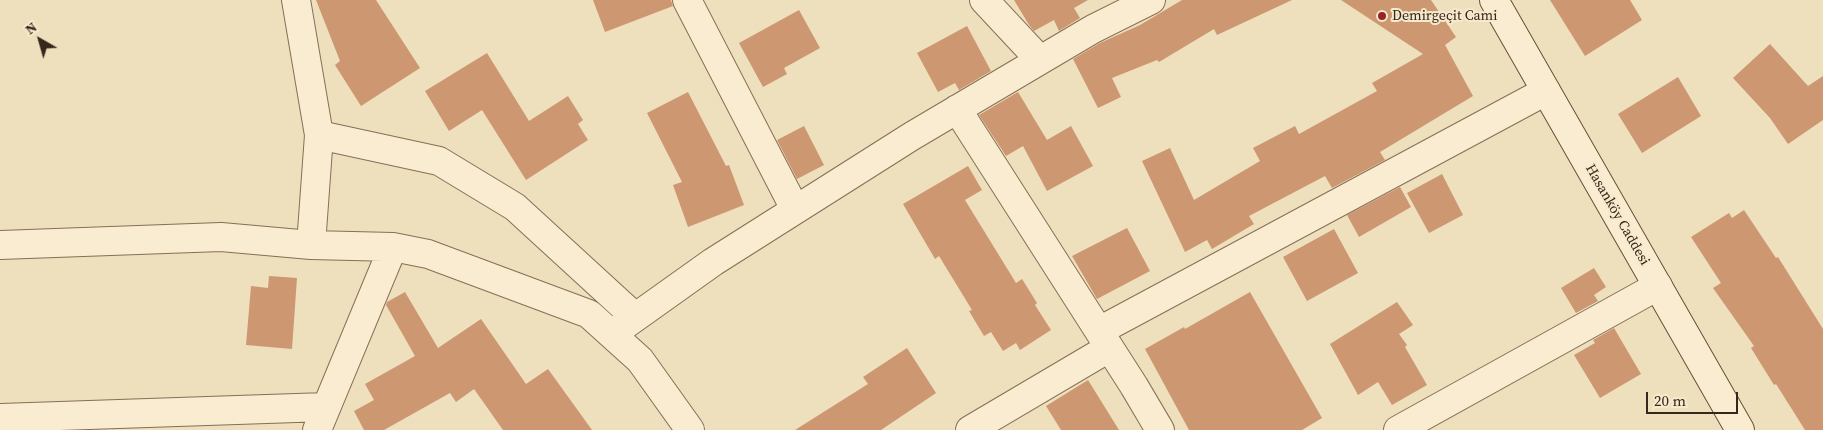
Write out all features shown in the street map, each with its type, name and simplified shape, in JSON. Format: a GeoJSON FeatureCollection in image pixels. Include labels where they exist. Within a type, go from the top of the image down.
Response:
{"type":"FeatureCollection","features":[{"type":"Feature","properties":{"kind":"street"},"geometry":{"type":"LineString","coordinates":[[296,0],[319,135],[311,245]]}},
{"type":"Feature","properties":{"kind":"street"},"geometry":{"type":"LineString","coordinates":[[687,0],[795,209]]}},
{"type":"Feature","properties":{"kind":"street"},"geometry":{"type":"LineString","coordinates":[[984,0],[1040,60]]}},
{"type":"Feature","properties":{"kind":"street"},"geometry":{"type":"LineString","coordinates":[[612,334],[713,262],[795,209],[1040,60],[1093,29],[1151,0]]}},
{"type":"Feature","properties":{"kind":"street","name":"Hasanköy Caddesi"},"geometry":{"type":"LineString","coordinates":[[1494,0],[1740,430]]}},
{"type":"Feature","properties":{"kind":"street"},"geometry":{"type":"LineString","coordinates":[[970,430],[1104,339],[1546,91]]}},
{"type":"Feature","properties":{"kind":"street"},"geometry":{"type":"LineString","coordinates":[[957,109],[1160,430]]}},
{"type":"Feature","properties":{"kind":"street"},"geometry":{"type":"LineString","coordinates":[[319,135],[439,161],[515,207],[635,317]]}},
{"type":"Feature","properties":{"kind":"street"},"geometry":{"type":"LineString","coordinates":[[0,245],[221,237],[311,245],[393,247],[428,254],[589,314],[640,360],[690,430]]}},
{"type":"Feature","properties":{"kind":"street"},"geometry":{"type":"LineString","coordinates":[[0,418],[321,419],[393,247]]}},
{"type":"Feature","properties":{"kind":"street"},"geometry":{"type":"LineString","coordinates":[[1398,430],[1658,286]]}},
{"type":"Feature","properties":{"kind":"building"},"geometry":{"type":"Polygon","coordinates":[[[316,0],[376,0],[420,68],[361,106],[335,65],[340,61],[316,0]]]}},
{"type":"Feature","properties":{"kind":"building"},"geometry":{"type":"Polygon","coordinates":[[[593,0],[671,0],[673,6],[605,32],[593,0]]]}},
{"type":"Feature","properties":{"kind":"building"},"geometry":{"type":"Polygon","coordinates":[[[1014,0],[1088,0],[1074,8],[1080,18],[1059,31],[1054,20],[1034,31],[1014,0]]]}},
{"type":"Feature","properties":{"kind":"building"},"geometry":{"type":"Polygon","coordinates":[[[1182,0],[1292,0],[1217,35],[1214,29],[1159,62],[1157,60],[1112,78],[1121,97],[1098,108],[1073,59],[1100,43],[1140,25],[1182,0]]]}},
{"type":"Feature","properties":{"kind":"building"},"geometry":{"type":"Polygon","coordinates":[[[1341,0],[1431,0],[1456,37],[1445,45],[1473,96],[1380,152],[1385,160],[1332,188],[1325,176],[1249,216],[1254,224],[1212,249],[1207,240],[1185,252],[1142,161],[1170,148],[1194,200],[1260,161],[1253,148],[1295,126],[1299,134],[1377,91],[1372,83],[1423,54],[1341,0]]]}},
{"type":"Feature","properties":{"kind":"building"},"geometry":{"type":"Polygon","coordinates":[[[1550,0],[1630,0],[1642,20],[1585,56],[1550,0]]]}},
{"type":"Feature","properties":{"kind":"building"},"geometry":{"type":"Polygon","coordinates":[[[799,10],[820,48],[784,68],[787,74],[763,87],[739,43],[799,10]]]}},
{"type":"Feature","properties":{"kind":"building"},"geometry":{"type":"Polygon","coordinates":[[[967,26],[991,71],[959,90],[955,83],[938,92],[917,53],[967,26]]]}},
{"type":"Feature","properties":{"kind":"building"},"geometry":{"type":"Polygon","coordinates":[[[1770,44],[1808,86],[1823,76],[1823,120],[1788,144],[1770,118],[1733,78],[1770,44]]]}},
{"type":"Feature","properties":{"kind":"building"},"geometry":{"type":"Polygon","coordinates":[[[487,53],[529,121],[568,96],[583,120],[578,124],[588,140],[526,180],[482,110],[449,131],[425,91],[487,53]]]}},
{"type":"Feature","properties":{"kind":"building"},"geometry":{"type":"Polygon","coordinates":[[[1678,77],[1701,116],[1642,153],[1618,114],[1678,77]]]}},
{"type":"Feature","properties":{"kind":"building"},"geometry":{"type":"Polygon","coordinates":[[[688,92],[726,166],[729,165],[744,205],[688,227],[673,185],[682,182],[647,113],[688,92]]]}},
{"type":"Feature","properties":{"kind":"building"},"geometry":{"type":"Polygon","coordinates":[[[1018,92],[1047,140],[1071,126],[1093,166],[1047,191],[1023,146],[1006,156],[979,115],[1018,92]]]}},
{"type":"Feature","properties":{"kind":"building"},"geometry":{"type":"Polygon","coordinates":[[[804,126],[824,165],[797,179],[777,140],[804,126]]]}},
{"type":"Feature","properties":{"kind":"building"},"geometry":{"type":"Polygon","coordinates":[[[968,166],[982,190],[965,200],[1016,283],[1022,279],[1037,303],[1035,305],[1051,330],[1020,350],[1016,343],[1003,351],[991,332],[984,336],[969,311],[972,310],[939,256],[935,259],[903,204],[968,166]]]}},
{"type":"Feature","properties":{"kind":"building"},"geometry":{"type":"Polygon","coordinates":[[[1442,174],[1463,215],[1429,233],[1407,193],[1442,174]]]}},
{"type":"Feature","properties":{"kind":"building"},"geometry":{"type":"Polygon","coordinates":[[[1400,187],[1411,207],[1359,237],[1347,215],[1400,187]]]}},
{"type":"Feature","properties":{"kind":"building"},"geometry":{"type":"Polygon","coordinates":[[[1744,210],[1776,258],[1778,257],[1823,329],[1823,430],[1805,430],[1776,384],[1774,385],[1751,348],[1754,346],[1713,288],[1721,283],[1691,237],[1729,213],[1732,218],[1744,210]]]}},
{"type":"Feature","properties":{"kind":"building"},"geometry":{"type":"Polygon","coordinates":[[[1127,228],[1150,271],[1097,299],[1072,256],[1127,228]]]}},
{"type":"Feature","properties":{"kind":"building"},"geometry":{"type":"Polygon","coordinates":[[[1334,229],[1358,273],[1307,301],[1283,257],[1334,229]]]}},
{"type":"Feature","properties":{"kind":"building"},"geometry":{"type":"Polygon","coordinates":[[[1594,268],[1606,287],[1594,295],[1598,301],[1576,313],[1561,288],[1594,268]]]}},
{"type":"Feature","properties":{"kind":"building"},"geometry":{"type":"Polygon","coordinates":[[[269,276],[297,278],[292,349],[246,345],[251,286],[268,288],[269,276]]]}},
{"type":"Feature","properties":{"kind":"building"},"geometry":{"type":"Polygon","coordinates":[[[405,292],[438,348],[481,319],[526,384],[548,369],[592,430],[503,430],[474,389],[456,402],[450,393],[384,430],[364,430],[354,411],[374,400],[365,384],[415,356],[386,305],[387,302],[405,292]]]}},
{"type":"Feature","properties":{"kind":"building"},"geometry":{"type":"Polygon","coordinates":[[[1250,292],[1322,418],[1302,430],[1189,430],[1145,349],[1184,327],[1185,329],[1250,292]]]}},
{"type":"Feature","properties":{"kind":"building"},"geometry":{"type":"Polygon","coordinates":[[[1397,302],[1413,325],[1399,334],[1407,345],[1405,347],[1427,385],[1392,405],[1378,382],[1358,395],[1330,344],[1397,302]]]}},
{"type":"Feature","properties":{"kind":"building"},"geometry":{"type":"Polygon","coordinates":[[[1614,328],[1641,374],[1600,398],[1574,355],[1595,343],[1593,340],[1614,328]]]}},
{"type":"Feature","properties":{"kind":"building"},"geometry":{"type":"Polygon","coordinates":[[[907,348],[936,393],[881,430],[795,430],[868,384],[863,377],[907,348]]]}},
{"type":"Feature","properties":{"kind":"building"},"geometry":{"type":"Polygon","coordinates":[[[1088,380],[1119,430],[1061,430],[1046,406],[1088,380]]]}},
{"type":"Feature","properties":{"kind":"place","name":"Demirgeçit Cami"},"geometry":{"type":"Point","coordinates":[1382,16]}}]}
